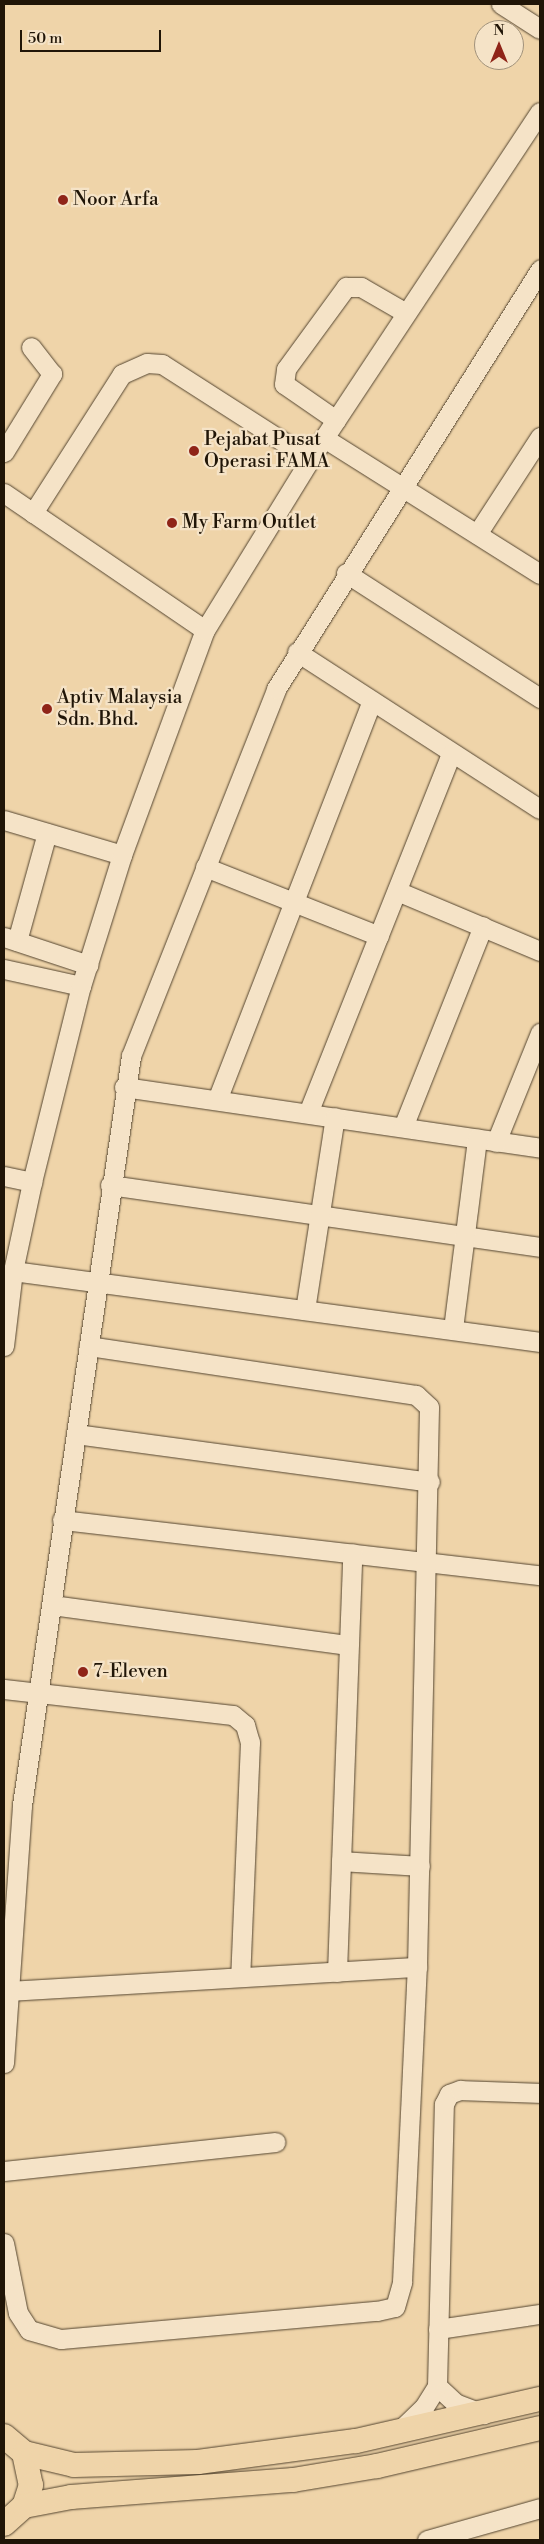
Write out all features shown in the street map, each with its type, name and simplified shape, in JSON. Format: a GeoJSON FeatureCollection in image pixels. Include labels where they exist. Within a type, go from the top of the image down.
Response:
{"type":"FeatureCollection","features":[{"type":"Feature","properties":{"kind":"main road"},"geometry":{"type":"LineString","coordinates":[[4,2436],[24,2453],[74,2465],[198,2462],[397,2433],[485,2414],[540,2399]]}},
{"type":"Feature","properties":{"kind":"main road"},"geometry":{"type":"LineString","coordinates":[[24,2506],[71,2497],[293,2480],[377,2466],[540,2428]]}},
{"type":"Feature","properties":{"kind":"main road"},"geometry":{"type":"LineString","coordinates":[[4,2526],[24,2506],[31,2484],[24,2453]]}},
{"type":"Feature","properties":{"kind":"street"},"geometry":{"type":"LineString","coordinates":[[500,4],[520,9],[540,29]]}},
{"type":"Feature","properties":{"kind":"street"},"geometry":{"type":"LineString","coordinates":[[4,1346],[5,1325],[13,1272],[32,1182],[81,986],[122,855],[205,630],[310,459],[540,112]]}},
{"type":"Feature","properties":{"kind":"street"},"geometry":{"type":"LineString","coordinates":[[4,2063],[22,1805],[52,1605],[62,1520],[89,1346],[96,1281],[124,1087],[131,1056],[276,689],[346,573],[540,269]]}},
{"type":"Feature","properties":{"kind":"street"},"geometry":{"type":"LineString","coordinates":[[336,420],[284,384],[286,369],[346,288],[361,288],[406,314]]}},
{"type":"Feature","properties":{"kind":"street"},"geometry":{"type":"LineString","coordinates":[[4,452],[52,374],[31,347]]}},
{"type":"Feature","properties":{"kind":"street"},"geometry":{"type":"LineString","coordinates":[[32,513],[122,374],[147,363],[162,364],[310,459]]}},
{"type":"Feature","properties":{"kind":"street"},"geometry":{"type":"LineString","coordinates":[[477,534],[540,437]]}},
{"type":"Feature","properties":{"kind":"street"},"geometry":{"type":"LineString","coordinates":[[324,438],[540,574]]}},
{"type":"Feature","properties":{"kind":"street"},"geometry":{"type":"LineString","coordinates":[[4,493],[205,630]]}},
{"type":"Feature","properties":{"kind":"street"},"geometry":{"type":"LineString","coordinates":[[346,573],[540,698]]}},
{"type":"Feature","properties":{"kind":"street"},"geometry":{"type":"LineString","coordinates":[[297,652],[451,754],[540,809]]}},
{"type":"Feature","properties":{"kind":"street"},"geometry":{"type":"LineString","coordinates":[[217,1100],[372,701]]}},
{"type":"Feature","properties":{"kind":"street"},"geometry":{"type":"LineString","coordinates":[[308,1113],[451,754]]}},
{"type":"Feature","properties":{"kind":"street"},"geometry":{"type":"LineString","coordinates":[[4,820],[122,855]]}},
{"type":"Feature","properties":{"kind":"street"},"geometry":{"type":"LineString","coordinates":[[47,833],[11,939],[88,965]]}},
{"type":"Feature","properties":{"kind":"street"},"geometry":{"type":"LineString","coordinates":[[205,867],[379,936]]}},
{"type":"Feature","properties":{"kind":"street"},"geometry":{"type":"LineString","coordinates":[[397,891],[540,950]]}},
{"type":"Feature","properties":{"kind":"street"},"geometry":{"type":"LineString","coordinates":[[403,1128],[483,926]]}},
{"type":"Feature","properties":{"kind":"street"},"geometry":{"type":"LineString","coordinates":[[5,975],[81,986]]}},
{"type":"Feature","properties":{"kind":"street"},"geometry":{"type":"LineString","coordinates":[[453,1329],[466,1236],[486,1140],[540,1033]]}},
{"type":"Feature","properties":{"kind":"street"},"geometry":{"type":"LineString","coordinates":[[124,1087],[540,1148]]}},
{"type":"Feature","properties":{"kind":"street"},"geometry":{"type":"LineString","coordinates":[[305,1310],[335,1117]]}},
{"type":"Feature","properties":{"kind":"street"},"geometry":{"type":"LineString","coordinates":[[4,1176],[32,1182]]}},
{"type":"Feature","properties":{"kind":"street"},"geometry":{"type":"LineString","coordinates":[[110,1185],[540,1247]]}},
{"type":"Feature","properties":{"kind":"street"},"geometry":{"type":"LineString","coordinates":[[13,1272],[96,1281],[540,1342]]}},
{"type":"Feature","properties":{"kind":"street"},"geometry":{"type":"LineString","coordinates":[[4,2242],[18,2313],[29,2330],[61,2339],[395,2307],[402,2282],[418,1967],[432,1420],[429,1407],[416,1395],[89,1346]]}},
{"type":"Feature","properties":{"kind":"street"},"geometry":{"type":"LineString","coordinates":[[76,1434],[430,1482]]}},
{"type":"Feature","properties":{"kind":"street"},"geometry":{"type":"LineString","coordinates":[[62,1520],[540,1575]]}},
{"type":"Feature","properties":{"kind":"street"},"geometry":{"type":"LineString","coordinates":[[338,1972],[352,1553]]}},
{"type":"Feature","properties":{"kind":"street"},"geometry":{"type":"LineString","coordinates":[[52,1605],[348,1646]]}},
{"type":"Feature","properties":{"kind":"street"},"geometry":{"type":"LineString","coordinates":[[4,1689],[233,1715],[245,1725],[250,1742],[240,1977]]}},
{"type":"Feature","properties":{"kind":"street"},"geometry":{"type":"LineString","coordinates":[[341,1861],[420,1866]]}},
{"type":"Feature","properties":{"kind":"street"},"geometry":{"type":"LineString","coordinates":[[9,1991],[418,1967]]}},
{"type":"Feature","properties":{"kind":"street"},"geometry":{"type":"LineString","coordinates":[[397,2433],[424,2407],[437,2386],[444,2104],[448,2094],[460,2090],[540,2093]]}},
{"type":"Feature","properties":{"kind":"street"},"geometry":{"type":"LineString","coordinates":[[4,2171],[275,2142]]}},
{"type":"Feature","properties":{"kind":"street"},"geometry":{"type":"LineString","coordinates":[[438,2329],[540,2314]]}},
{"type":"Feature","properties":{"kind":"street"},"geometry":{"type":"LineString","coordinates":[[437,2386],[455,2403],[485,2414]]}},
{"type":"Feature","properties":{"kind":"street"},"geometry":{"type":"LineString","coordinates":[[427,2540],[540,2508]]}},
{"type":"Feature","properties":{"kind":"place","name":"Noor Arfa"},"geometry":{"type":"Point","coordinates":[63,200]}},
{"type":"Feature","properties":{"kind":"place","name":"Pejabat Pusat Operasi FAMA"},"geometry":{"type":"Point","coordinates":[194,451]}},
{"type":"Feature","properties":{"kind":"place","name":"My Farm Outlet"},"geometry":{"type":"Point","coordinates":[172,523]}},
{"type":"Feature","properties":{"kind":"place","name":"Aptiv Malaysia Sdn. Bhd."},"geometry":{"type":"Point","coordinates":[47,709]}},
{"type":"Feature","properties":{"kind":"place","name":"7-Eleven"},"geometry":{"type":"Point","coordinates":[83,1672]}}]}
